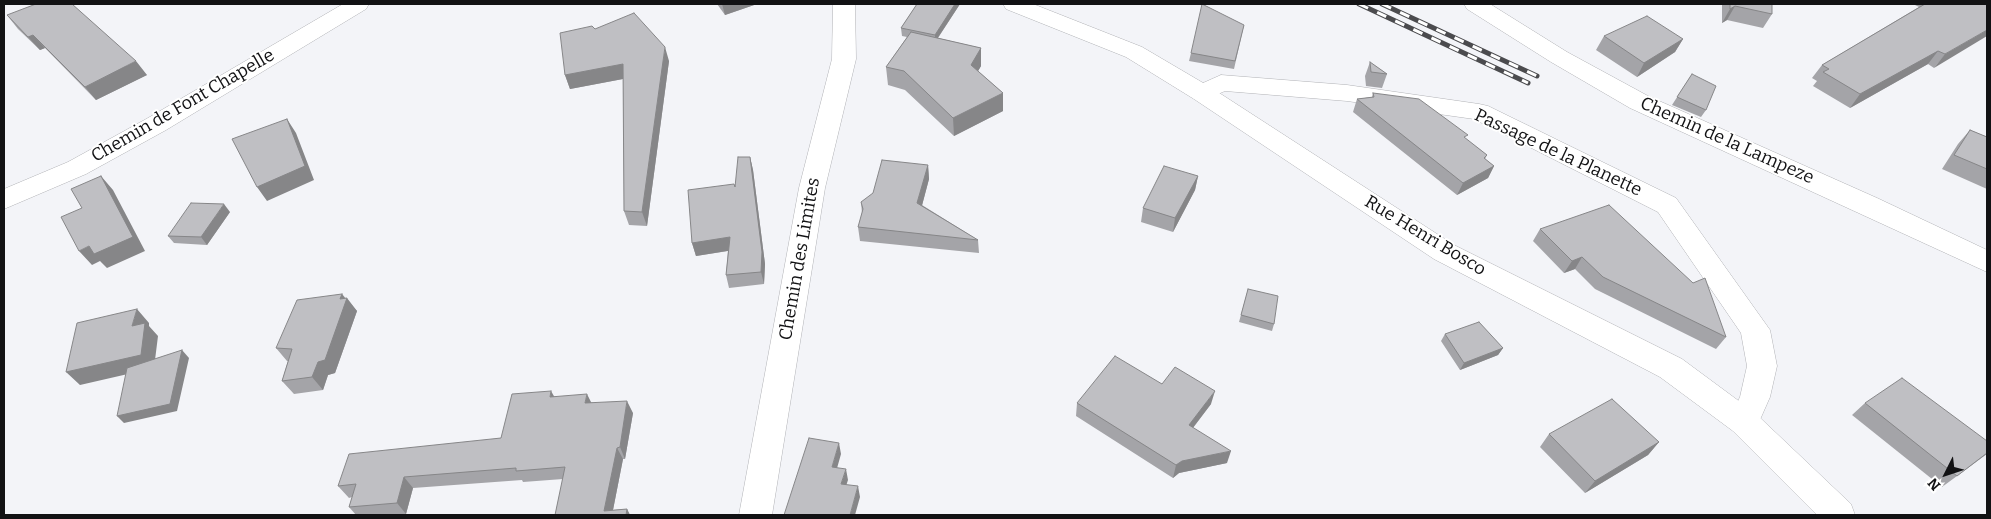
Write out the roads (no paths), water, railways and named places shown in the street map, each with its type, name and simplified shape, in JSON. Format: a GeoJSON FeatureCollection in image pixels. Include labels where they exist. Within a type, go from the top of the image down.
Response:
{"type":"FeatureCollection","features":[{"type":"Feature","properties":{"kind":"street","name":"Chemin de Font Chapelle"},"geometry":{"type":"LineString","coordinates":[[4,200],[77,168],[156,124],[358,4]]}},
{"type":"Feature","properties":{"kind":"street","name":"Chemin des Limites"},"geometry":{"type":"LineString","coordinates":[[755,515],[812,188],[844,59],[844,4]]}},
{"type":"Feature","properties":{"kind":"street","name":"Rue Henri Bosco"},"geometry":{"type":"LineString","coordinates":[[1014,4],[1134,52],[1202,93],[1444,252],[1671,368],[1744,422],[1839,515]]}},
{"type":"Feature","properties":{"kind":"street","name":"Chemin de la Lampeze"},"geometry":{"type":"LineString","coordinates":[[1475,4],[1559,57],[1639,102],[1868,205],[1987,262]]}},
{"type":"Feature","properties":{"kind":"street","name":"Passage de la Planette"},"geometry":{"type":"LineString","coordinates":[[1202,93],[1221,83],[1347,93],[1480,112],[1666,205],[1755,330],[1762,366],[1755,397],[1744,422]]}},
{"type":"Feature","properties":{"kind":"railway"},"geometry":{"type":"LineString","coordinates":[[1359,4],[1528,83]]}},
{"type":"Feature","properties":{"kind":"railway"},"geometry":{"type":"LineString","coordinates":[[1382,4],[1537,76]]}}]}
